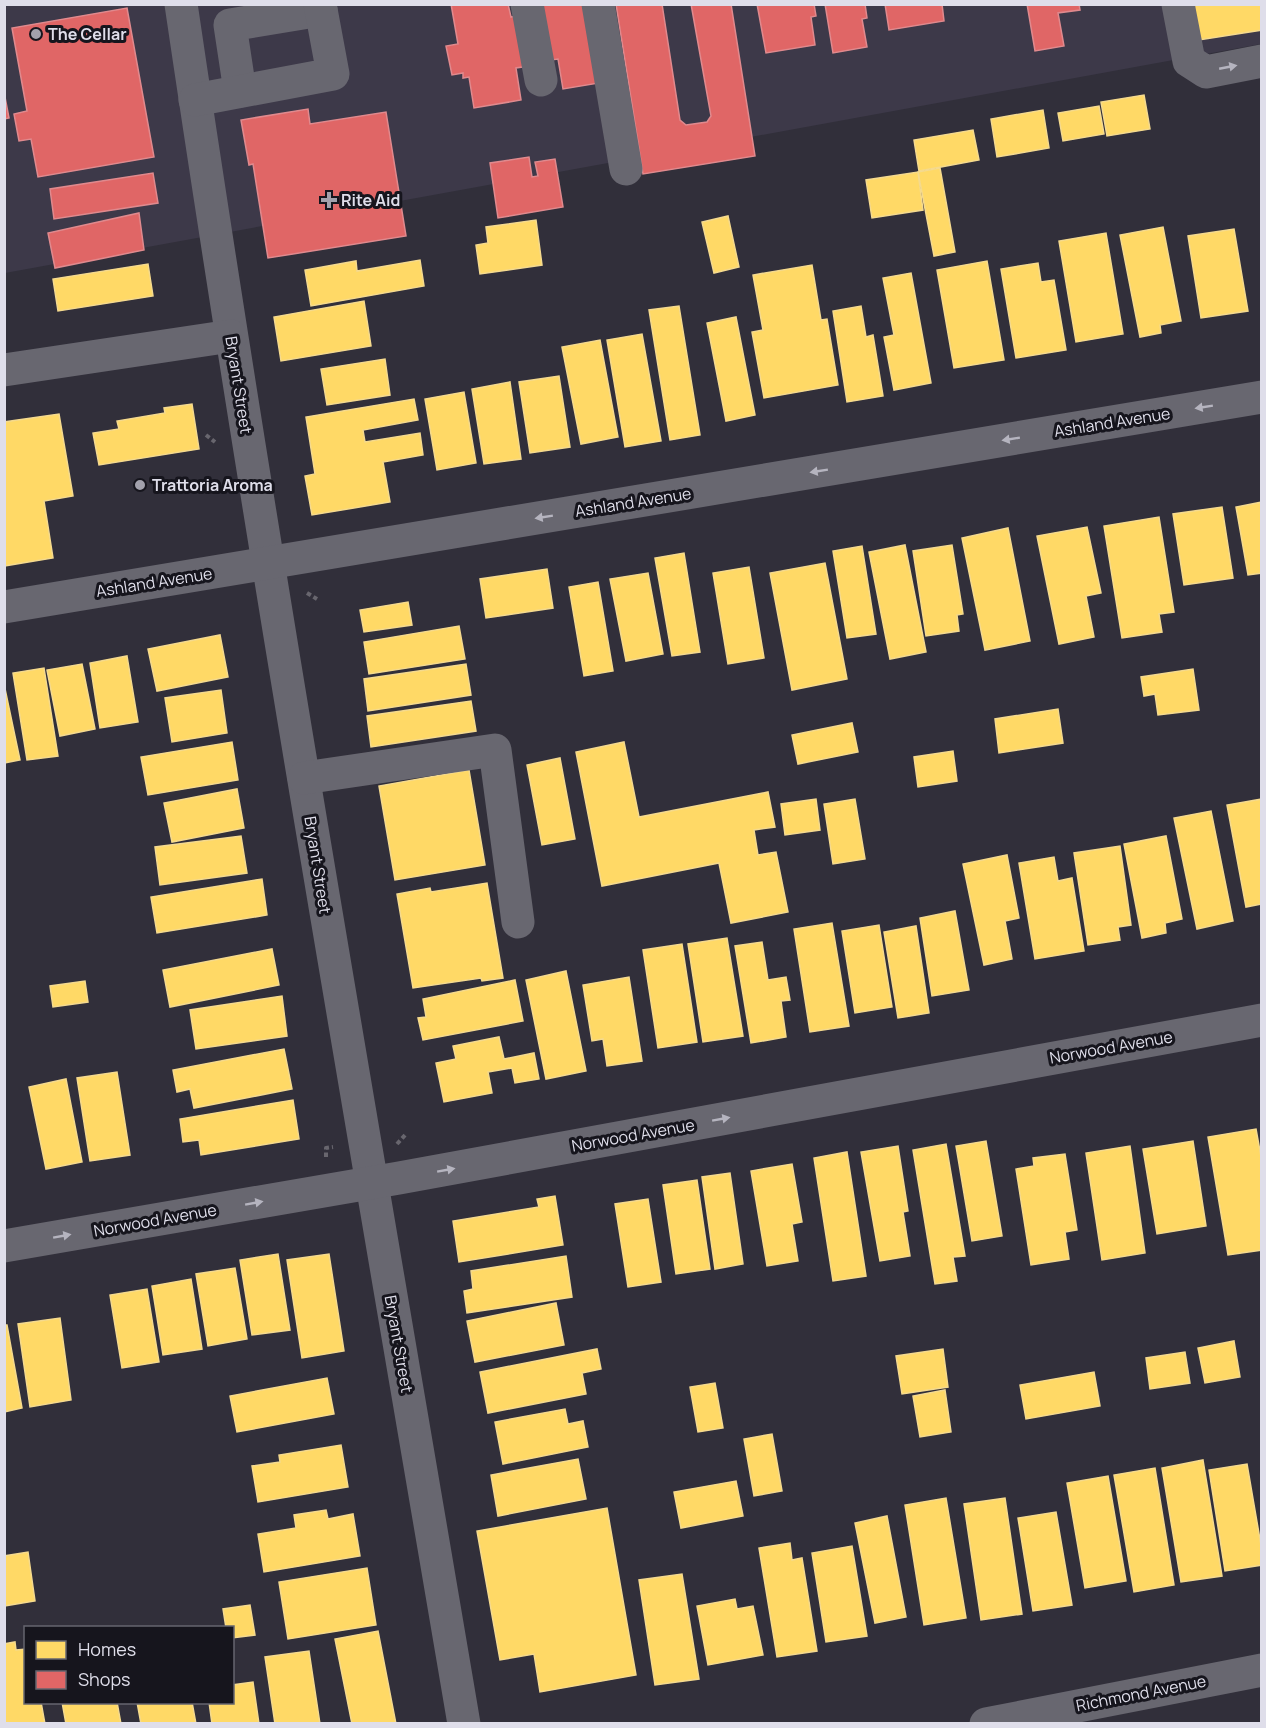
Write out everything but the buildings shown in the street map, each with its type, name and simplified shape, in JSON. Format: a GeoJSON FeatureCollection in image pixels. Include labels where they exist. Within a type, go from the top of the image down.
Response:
{"type":"FeatureCollection","features":[{"type":"Feature","properties":{"kind":"street","name":"Bryant Street"},"geometry":{"type":"LineString","coordinates":[[181,4],[267,563],[464,1724]]}},
{"type":"Feature","properties":{"kind":"street"},"geometry":{"type":"LineString","coordinates":[[527,4],[541,80]]}},
{"type":"Feature","properties":{"kind":"street"},"geometry":{"type":"LineString","coordinates":[[598,4],[626,168]]}},
{"type":"Feature","properties":{"kind":"street"},"geometry":{"type":"LineString","coordinates":[[1178,4],[1189,61],[1206,72],[1262,61]]}},
{"type":"Feature","properties":{"kind":"street"},"geometry":{"type":"LineString","coordinates":[[195,100],[333,74],[320,7],[230,25],[240,91]]}},
{"type":"Feature","properties":{"kind":"street"},"geometry":{"type":"LineString","coordinates":[[4,370],[231,336]]}},
{"type":"Feature","properties":{"kind":"street","name":"Ashland Avenue"},"geometry":{"type":"LineString","coordinates":[[4,607],[1262,397]]}},
{"type":"Feature","properties":{"kind":"street"},"geometry":{"type":"LineString","coordinates":[[304,778],[495,750],[518,922]]}},
{"type":"Feature","properties":{"kind":"street","name":"Norwood Avenue"},"geometry":{"type":"LineString","coordinates":[[4,1246],[372,1183],[1262,1020]]}},
{"type":"Feature","properties":{"kind":"street","name":"Richmond Avenue"},"geometry":{"type":"LineString","coordinates":[[986,1724],[1262,1670]]}},
{"type":"Feature","properties":{"kind":"shaded area"},"geometry":{"type":"Polygon","coordinates":[[[5,5],[1261,5],[1261,44],[5,273],[5,5]]]}},
{"type":"Feature","properties":{"kind":"place","name":"The Cellar"},"geometry":{"type":"Point","coordinates":[36,34]}},
{"type":"Feature","properties":{"kind":"place","name":"Rite Aid"},"geometry":{"type":"Point","coordinates":[329,200]}},
{"type":"Feature","properties":{"kind":"place","name":"Trattoria Aroma"},"geometry":{"type":"Point","coordinates":[140,485]}}]}
